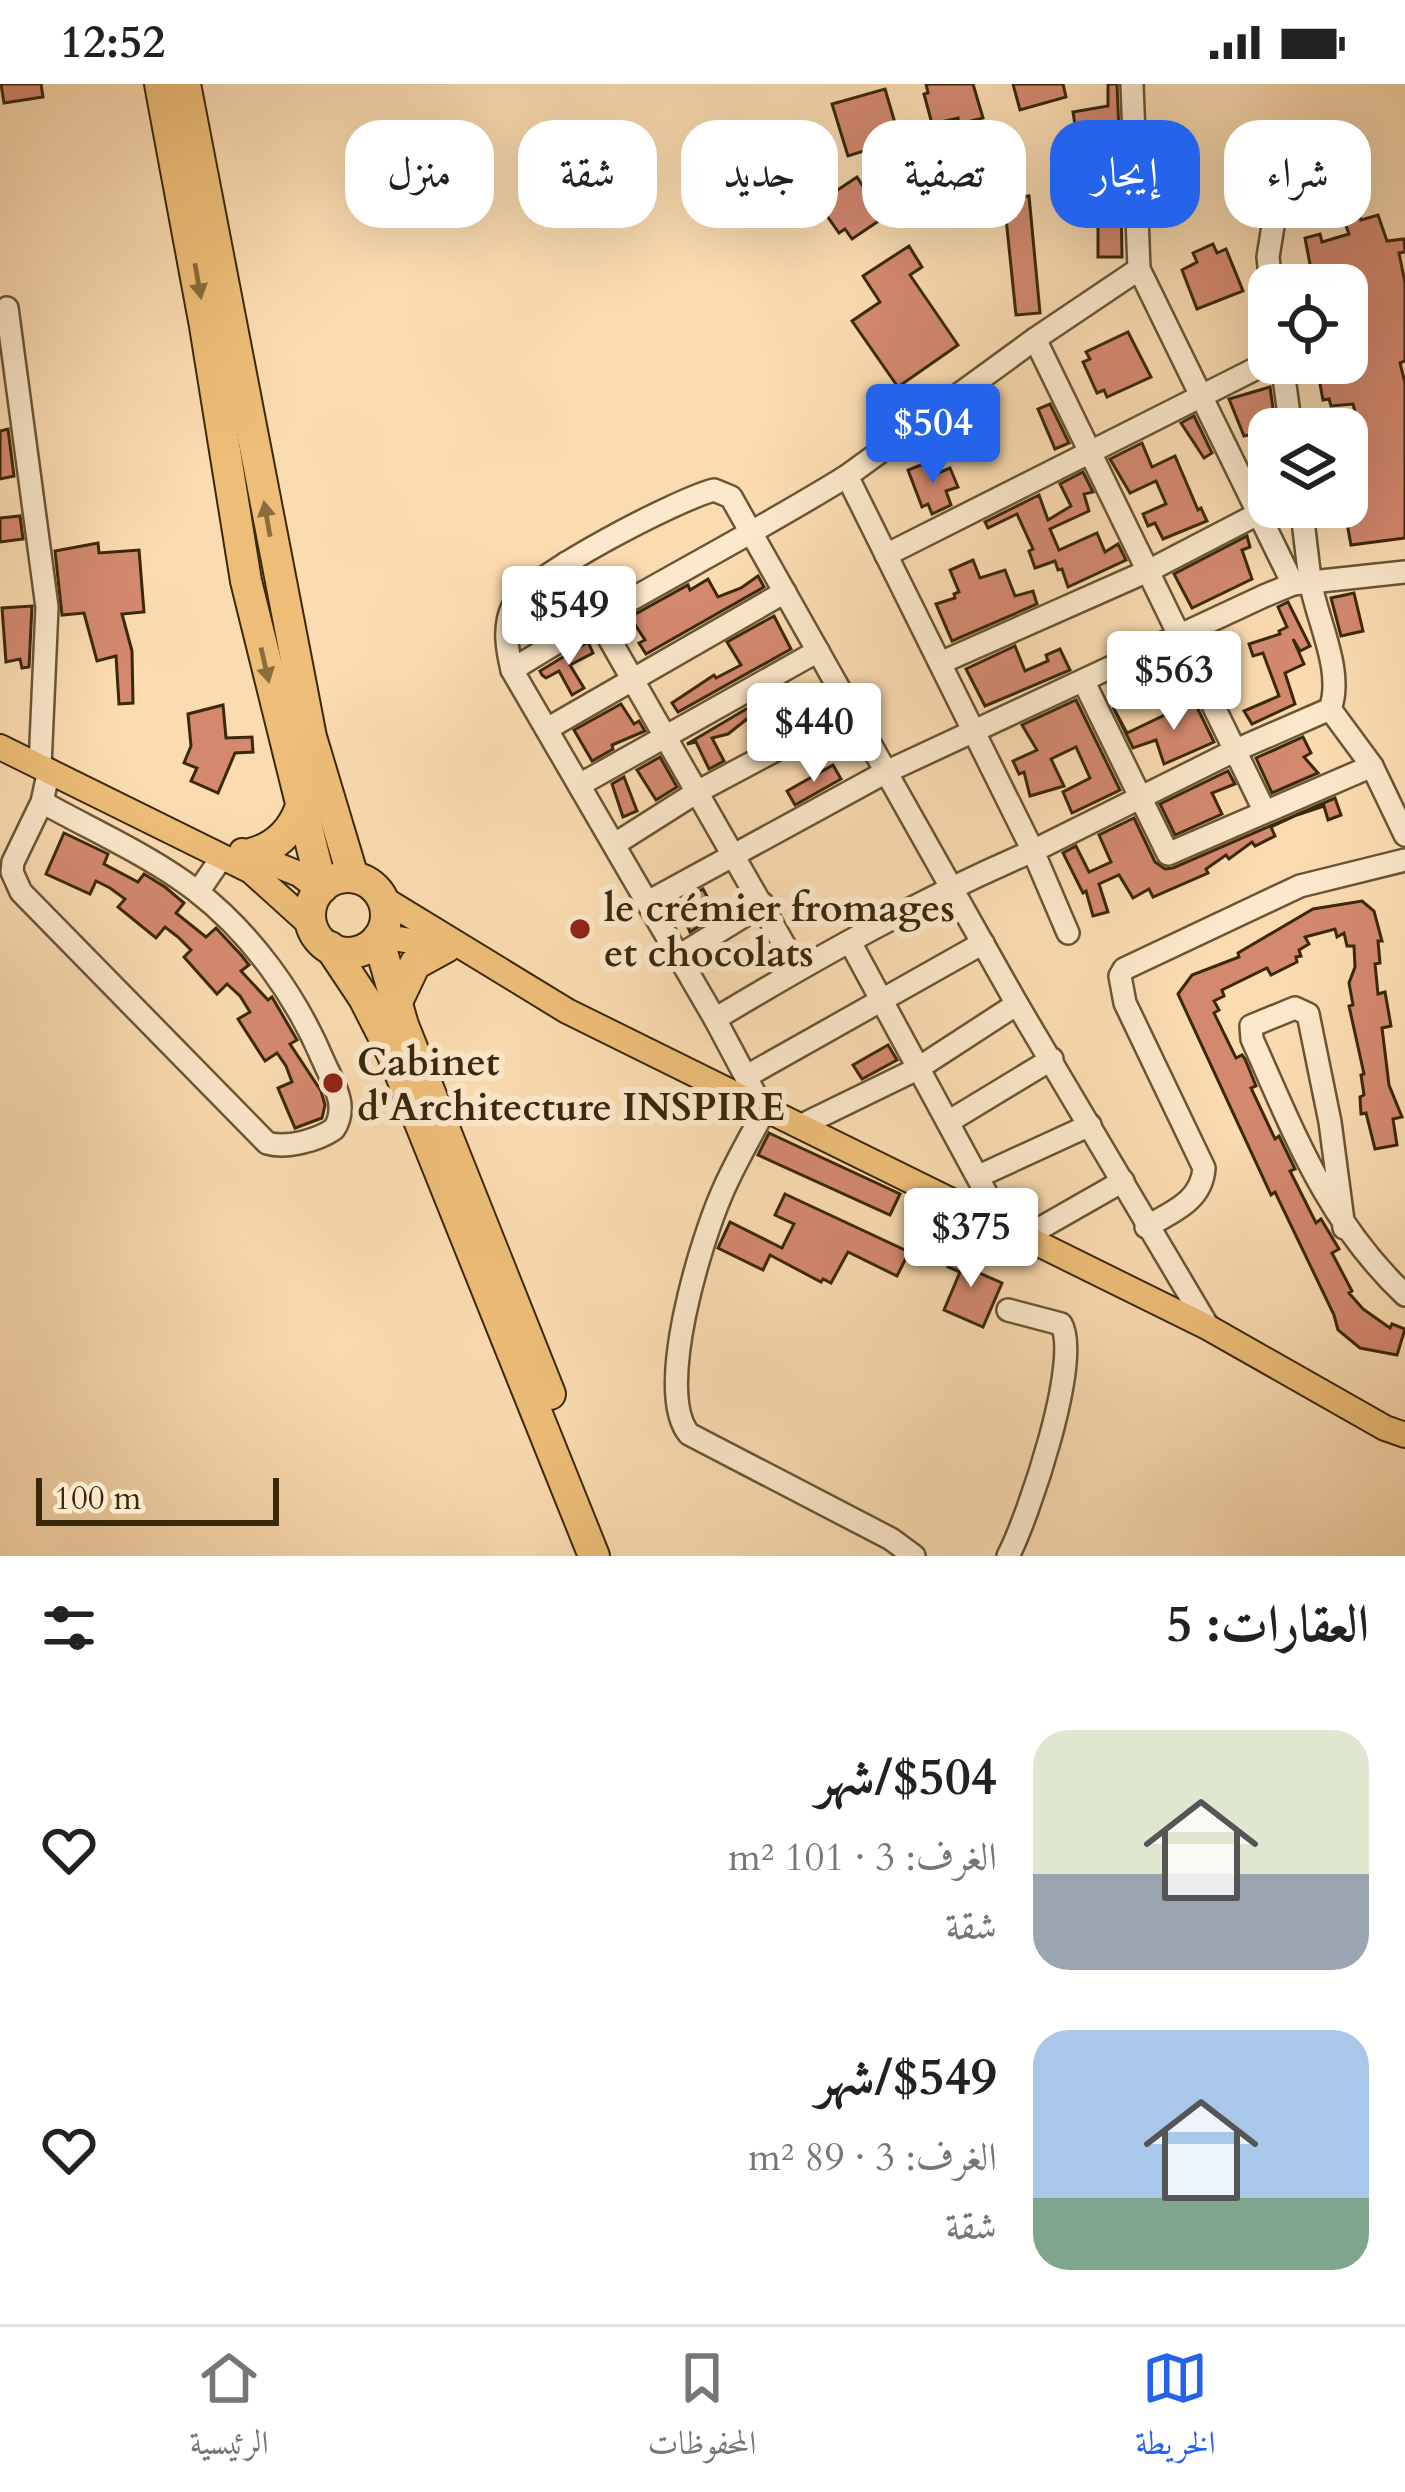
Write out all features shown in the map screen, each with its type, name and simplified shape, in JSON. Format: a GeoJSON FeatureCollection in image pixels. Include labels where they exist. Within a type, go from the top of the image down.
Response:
{"type":"FeatureCollection","features":[{"type":"Feature","properties":{"kind":"highway"},"geometry":{"type":"LineString","coordinates":[[160,84],[202,304],[246,581],[321,889]]}},
{"type":"Feature","properties":{"kind":"highway"},"geometry":{"type":"LineString","coordinates":[[185,84],[311,737],[353,877]]}},
{"type":"Feature","properties":{"kind":"highway"},"geometry":{"type":"LineString","coordinates":[[236,856],[278,842],[301,809]]}},
{"type":"Feature","properties":{"kind":"highway"},"geometry":{"type":"LineString","coordinates":[[321,937],[353,952],[368,947],[379,937],[386,917],[382,898],[370,884],[353,877],[336,879],[321,889],[311,908],[321,937],[364,998],[392,1054],[594,1556]]}},
{"type":"Feature","properties":{"kind":"highway"},"geometry":{"type":"LineString","coordinates":[[379,937],[395,1004],[614,1556]]}},
{"type":"Feature","properties":{"kind":"highway"},"geometry":{"type":"LineString","coordinates":[[395,1004],[415,964],[453,947]]}},
{"type":"Feature","properties":{"kind":"main road"},"geometry":{"type":"LineString","coordinates":[[0,747],[236,856],[299,874],[321,889]]}},
{"type":"Feature","properties":{"kind":"main road"},"geometry":{"type":"LineString","coordinates":[[236,856],[321,937]]}},
{"type":"Feature","properties":{"kind":"main road"},"geometry":{"type":"LineString","coordinates":[[382,898],[453,947],[567,1011],[1209,1328],[1405,1435]]}},
{"type":"Feature","properties":{"kind":"main road"},"geometry":{"type":"LineString","coordinates":[[379,937],[453,947]]}},
{"type":"Feature","properties":{"kind":"street"},"geometry":{"type":"LineString","coordinates":[[1132,84],[1139,269],[1248,497]]}},
{"type":"Feature","properties":{"kind":"street"},"geometry":{"type":"LineString","coordinates":[[1269,264],[1273,228]]}},
{"type":"Feature","properties":{"kind":"street"},"geometry":{"type":"LineString","coordinates":[[512,670],[598,616],[752,534],[847,476],[1139,269]]}},
{"type":"Feature","properties":{"kind":"street"},"geometry":{"type":"LineString","coordinates":[[7,308],[47,608],[41,802],[12,872],[21,892],[267,1143],[283,1145],[325,1136],[340,1121],[342,1104],[297,1005],[243,934],[199,892],[41,802]]}},
{"type":"Feature","properties":{"kind":"street"},"geometry":{"type":"LineString","coordinates":[[1035,339],[1264,810]]}},
{"type":"Feature","properties":{"kind":"street"},"geometry":{"type":"LineString","coordinates":[[886,555],[1248,372]]}},
{"type":"Feature","properties":{"kind":"street"},"geometry":{"type":"LineString","coordinates":[[847,476],[1033,850],[1068,933]]}},
{"type":"Feature","properties":{"kind":"street"},"geometry":{"type":"LineString","coordinates":[[914,1556],[891,1538],[689,1434],[679,1418],[677,1358],[684,1314],[721,1195],[764,1111],[716,1019],[512,670],[506,633],[511,610],[532,586],[566,563],[714,490],[731,497],[1017,1004],[1209,1328]]}},
{"type":"Feature","properties":{"kind":"street"},"geometry":{"type":"LineString","coordinates":[[940,663],[1150,570],[1248,518]]}},
{"type":"Feature","properties":{"kind":"street"},"geometry":{"type":"LineString","coordinates":[[716,1019],[951,886],[1330,709],[1334,680],[1302,584],[1265,528]]}},
{"type":"Feature","properties":{"kind":"street"},"geometry":{"type":"LineString","coordinates":[[1301,528],[1302,584]]}},
{"type":"Feature","properties":{"kind":"street"},"geometry":{"type":"LineString","coordinates":[[566,563],[798,969]]}},
{"type":"Feature","properties":{"kind":"street"},"geometry":{"type":"LineString","coordinates":[[648,902],[886,772],[1180,636],[1302,584],[1405,572]]}},
{"type":"Feature","properties":{"kind":"street"},"geometry":{"type":"LineString","coordinates":[[547,729],[785,592]]}},
{"type":"Feature","properties":{"kind":"street"},"geometry":{"type":"LineString","coordinates":[[581,784],[818,651]]}},
{"type":"Feature","properties":{"kind":"street"},"geometry":{"type":"LineString","coordinates":[[1084,682],[1168,854],[1372,766]]}},
{"type":"Feature","properties":{"kind":"street"},"geometry":{"type":"LineString","coordinates":[[1330,709],[1372,766],[1405,835]]}},
{"type":"Feature","properties":{"kind":"street"},"geometry":{"type":"LineString","coordinates":[[615,844],[697,792],[851,710]]}},
{"type":"Feature","properties":{"kind":"street"},"geometry":{"type":"LineString","coordinates":[[199,892],[236,856]]}},
{"type":"Feature","properties":{"kind":"street"},"geometry":{"type":"LineString","coordinates":[[1146,1227],[1196,1195],[1204,1168],[1125,1004],[1120,976],[1124,968],[1300,886],[1405,860]]}},
{"type":"Feature","properties":{"kind":"street"},"geometry":{"type":"LineString","coordinates":[[679,956],[763,904]]}},
{"type":"Feature","properties":{"kind":"street"},"geometry":{"type":"LineString","coordinates":[[850,942],[916,1069],[1014,1233],[1123,1181]]}},
{"type":"Feature","properties":{"kind":"street"},"geometry":{"type":"LineString","coordinates":[[747,1076],[983,943]]}},
{"type":"Feature","properties":{"kind":"street"},"geometry":{"type":"LineString","coordinates":[[800,1126],[916,1069],[1017,1004]]}},
{"type":"Feature","properties":{"kind":"street"},"geometry":{"type":"LineString","coordinates":[[1344,1228],[1330,1122],[1308,1015],[1295,1008],[1258,1019],[1251,1026],[1252,1039],[1344,1228],[1405,1294]]}},
{"type":"Feature","properties":{"kind":"street"},"geometry":{"type":"LineString","coordinates":[[948,1122],[1052,1058]]}},
{"type":"Feature","properties":{"kind":"street"},"geometry":{"type":"LineString","coordinates":[[979,1175],[1090,1125]]}},
{"type":"Feature","properties":{"kind":"street"},"geometry":{"type":"LineString","coordinates":[[1008,1310],[1061,1324],[1068,1343],[1050,1441],[1008,1556]]}},
{"type":"Feature","properties":{"kind":"building"},"geometry":{"type":"Polygon","coordinates":[[[1,84],[41,84],[43,97],[4,103],[1,84]]]}},
{"type":"Feature","properties":{"kind":"building"},"geometry":{"type":"Polygon","coordinates":[[[926,84],[973,84],[983,118],[931,120],[924,94],[928,93],[926,84]]]}},
{"type":"Feature","properties":{"kind":"building"},"geometry":{"type":"Polygon","coordinates":[[[1013,84],[1063,84],[1066,97],[1020,110],[1013,84]]]}},
{"type":"Feature","properties":{"kind":"building"},"geometry":{"type":"Polygon","coordinates":[[[1108,84],[1117,84],[1118,120],[1074,120],[1073,112],[1108,106],[1108,84]]]}},
{"type":"Feature","properties":{"kind":"building"},"geometry":{"type":"Polygon","coordinates":[[[885,89],[894,120],[862,120],[862,152],[848,156],[832,104],[885,89]]]}},
{"type":"Feature","properties":{"kind":"building"},"geometry":{"type":"Polygon","coordinates":[[[857,177],[862,185],[862,228],[868,228],[852,239],[845,229],[839,233],[836,228],[838,190],[857,177]]]}},
{"type":"Feature","properties":{"kind":"building"},"geometry":{"type":"Polygon","coordinates":[[[1026,196],[1040,313],[1016,315],[1007,228],[1026,228],[1026,196]]]}},
{"type":"Feature","properties":{"kind":"building"},"geometry":{"type":"Polygon","coordinates":[[[1378,215],[1387,241],[1404,239],[1405,252],[1399,253],[1405,283],[1405,361],[1400,363],[1405,383],[1405,538],[1351,545],[1348,528],[1368,528],[1368,408],[1331,406],[1329,399],[1323,400],[1320,384],[1368,384],[1368,264],[1310,264],[1305,238],[1320,234],[1322,242],[1349,234],[1347,228],[1371,228],[1371,217],[1378,215]]]}},
{"type":"Feature","properties":{"kind":"building"},"geometry":{"type":"Polygon","coordinates":[[[1098,228],[1122,228],[1122,257],[1098,257],[1098,228]]]}},
{"type":"Feature","properties":{"kind":"building"},"geometry":{"type":"Polygon","coordinates":[[[1213,244],[1217,253],[1226,249],[1243,291],[1197,309],[1182,270],[1197,262],[1193,253],[1213,244]]]}},
{"type":"Feature","properties":{"kind":"building"},"geometry":{"type":"Polygon","coordinates":[[[909,246],[922,267],[910,275],[958,345],[898,387],[852,321],[880,302],[863,276],[909,246]]]}},
{"type":"Feature","properties":{"kind":"building"},"geometry":{"type":"Polygon","coordinates":[[[1128,332],[1151,377],[1107,397],[1104,390],[1097,393],[1083,362],[1090,359],[1086,352],[1128,332]]]}},
{"type":"Feature","properties":{"kind":"building"},"geometry":{"type":"Polygon","coordinates":[[[1270,387],[1273,408],[1248,408],[1248,435],[1244,436],[1229,399],[1270,387]]]}},
{"type":"Feature","properties":{"kind":"building"},"geometry":{"type":"Polygon","coordinates":[[[1050,404],[1069,443],[1055,449],[1038,409],[1050,404]]]}},
{"type":"Feature","properties":{"kind":"building"},"geometry":{"type":"Polygon","coordinates":[[[1194,416],[1212,453],[1204,458],[1181,423],[1194,416]]]}},
{"type":"Feature","properties":{"kind":"building"},"geometry":{"type":"Polygon","coordinates":[[[8,429],[14,476],[0,479],[0,431],[8,429]]]}},
{"type":"Feature","properties":{"kind":"building"},"geometry":{"type":"Polygon","coordinates":[[[1142,443],[1152,467],[1175,456],[1207,521],[1163,539],[1155,523],[1148,526],[1143,514],[1166,504],[1156,481],[1130,493],[1110,459],[1142,443]]]}},
{"type":"Feature","properties":{"kind":"building"},"geometry":{"type":"Polygon","coordinates":[[[931,461],[936,474],[950,468],[958,487],[946,491],[951,505],[932,514],[928,504],[922,507],[908,470],[931,461]]]}},
{"type":"Feature","properties":{"kind":"building"},"geometry":{"type":"Polygon","coordinates":[[[1083,472],[1093,492],[1084,494],[1089,511],[1050,529],[1059,550],[1097,533],[1105,552],[1118,544],[1126,560],[1068,587],[1055,561],[1035,568],[1029,551],[1033,549],[1017,514],[988,528],[985,522],[1039,495],[1048,520],[1071,506],[1060,484],[1083,472]]]}},
{"type":"Feature","properties":{"kind":"building"},"geometry":{"type":"Polygon","coordinates":[[[20,516],[23,539],[0,542],[0,518],[20,516]]]}},
{"type":"Feature","properties":{"kind":"building"},"geometry":{"type":"Polygon","coordinates":[[[1247,536],[1250,547],[1242,550],[1252,579],[1192,608],[1174,574],[1247,536]]]}},
{"type":"Feature","properties":{"kind":"building"},"geometry":{"type":"Polygon","coordinates":[[[98,543],[99,553],[139,550],[144,612],[122,614],[132,651],[133,703],[119,704],[116,656],[97,661],[84,613],[62,615],[55,551],[98,543]]]}},
{"type":"Feature","properties":{"kind":"building"},"geometry":{"type":"Polygon","coordinates":[[[973,560],[980,578],[1005,570],[1015,596],[1033,591],[1037,604],[952,641],[936,604],[959,592],[950,570],[973,560]]]}},
{"type":"Feature","properties":{"kind":"building"},"geometry":{"type":"Polygon","coordinates":[[[758,576],[764,587],[646,654],[639,643],[645,640],[630,617],[688,585],[690,590],[708,579],[718,597],[758,576]]]}},
{"type":"Feature","properties":{"kind":"building"},"geometry":{"type":"Polygon","coordinates":[[[1354,593],[1363,631],[1341,636],[1331,598],[1354,593]]]}},
{"type":"Feature","properties":{"kind":"building"},"geometry":{"type":"Polygon","coordinates":[[[1288,602],[1310,646],[1300,651],[1293,639],[1304,664],[1285,673],[1295,704],[1252,724],[1244,711],[1279,696],[1263,653],[1253,656],[1249,644],[1287,627],[1278,607],[1288,602]]]}},
{"type":"Feature","properties":{"kind":"building"},"geometry":{"type":"Polygon","coordinates":[[[32,606],[29,667],[22,668],[20,659],[6,662],[2,608],[32,606]]]}},
{"type":"Feature","properties":{"kind":"building"},"geometry":{"type":"Polygon","coordinates":[[[774,616],[791,649],[678,712],[672,703],[714,675],[741,665],[727,642],[774,616]]]}},
{"type":"Feature","properties":{"kind":"building"},"geometry":{"type":"Polygon","coordinates":[[[588,642],[593,653],[570,665],[584,688],[572,695],[559,671],[546,678],[542,675],[540,671],[588,642]]]}},
{"type":"Feature","properties":{"kind":"building"},"geometry":{"type":"Polygon","coordinates":[[[1015,646],[1025,671],[1048,661],[1046,655],[1060,649],[1070,670],[985,706],[966,669],[1015,646]]]}},
{"type":"Feature","properties":{"kind":"building"},"geometry":{"type":"Polygon","coordinates":[[[775,692],[780,705],[712,738],[724,761],[709,769],[696,742],[687,744],[775,692]]]}},
{"type":"Feature","properties":{"kind":"building"},"geometry":{"type":"Polygon","coordinates":[[[1076,700],[1120,790],[1072,813],[1063,792],[1090,778],[1076,747],[1051,759],[1064,786],[1030,796],[1024,772],[1019,774],[1013,761],[1037,750],[1022,725],[1076,700]]]}},
{"type":"Feature","properties":{"kind":"building"},"geometry":{"type":"Polygon","coordinates":[[[1194,701],[1214,742],[1164,764],[1156,740],[1133,748],[1113,707],[1127,733],[1194,701]]]}},
{"type":"Feature","properties":{"kind":"building"},"geometry":{"type":"Polygon","coordinates":[[[621,704],[645,731],[612,745],[613,749],[592,761],[574,730],[621,704]]]}},
{"type":"Feature","properties":{"kind":"building"},"geometry":{"type":"Polygon","coordinates":[[[223,705],[226,738],[252,737],[253,752],[235,753],[218,793],[191,781],[197,768],[184,763],[191,746],[188,714],[223,705]]]}},
{"type":"Feature","properties":{"kind":"building"},"geometry":{"type":"Polygon","coordinates":[[[1303,737],[1311,753],[1304,757],[1318,773],[1272,793],[1256,758],[1303,737]]]}},
{"type":"Feature","properties":{"kind":"building"},"geometry":{"type":"Polygon","coordinates":[[[660,757],[677,787],[656,800],[637,770],[660,757]]]}},
{"type":"Feature","properties":{"kind":"building"},"geometry":{"type":"Polygon","coordinates":[[[833,765],[841,779],[795,805],[787,791],[833,765]]]}},
{"type":"Feature","properties":{"kind":"building"},"geometry":{"type":"Polygon","coordinates":[[[1228,771],[1235,784],[1212,793],[1222,814],[1175,835],[1160,804],[1228,771]]]}},
{"type":"Feature","properties":{"kind":"building"},"geometry":{"type":"Polygon","coordinates":[[[624,777],[637,811],[623,817],[612,784],[624,777]]]}},
{"type":"Feature","properties":{"kind":"building"},"geometry":{"type":"Polygon","coordinates":[[[1335,798],[1341,815],[1328,820],[1324,806],[1297,815],[1271,827],[1275,836],[1255,846],[1252,842],[1229,859],[1226,855],[1206,869],[1208,873],[1153,897],[1149,889],[1133,898],[1119,875],[1099,884],[1108,912],[1093,916],[1086,891],[1083,893],[1063,853],[1076,846],[1089,872],[1111,862],[1099,835],[1134,818],[1155,862],[1173,868],[1335,798]]]}},
{"type":"Feature","properties":{"kind":"building"},"geometry":{"type":"Polygon","coordinates":[[[64,833],[108,854],[104,864],[138,882],[144,874],[165,887],[184,903],[176,913],[206,937],[216,928],[242,956],[249,965],[241,971],[268,1000],[272,997],[297,1040],[290,1044],[321,1091],[322,1118],[295,1128],[278,1088],[292,1082],[286,1066],[277,1053],[265,1061],[238,1019],[250,1012],[240,996],[227,984],[217,994],[184,957],[191,950],[178,937],[165,927],[156,938],[118,907],[125,899],[96,881],[90,894],[46,874],[64,833]]]}},
{"type":"Feature","properties":{"kind":"building"},"geometry":{"type":"Polygon","coordinates":[[[703,889],[717,915],[690,932],[685,920],[697,915],[690,896],[703,889]]]}},
{"type":"Feature","properties":{"kind":"building"},"geometry":{"type":"Polygon","coordinates":[[[1362,901],[1374,911],[1382,941],[1378,941],[1380,963],[1375,964],[1378,994],[1385,992],[1391,1026],[1382,1028],[1389,1085],[1402,1117],[1393,1119],[1397,1145],[1375,1149],[1366,1113],[1361,1114],[1364,1074],[1349,1006],[1353,1005],[1349,983],[1355,967],[1354,946],[1347,946],[1344,933],[1337,937],[1335,929],[1305,937],[1309,944],[1299,950],[1297,962],[1271,975],[1267,968],[1222,990],[1224,996],[1214,1001],[1219,1010],[1214,1013],[1236,1058],[1242,1055],[1245,1059],[1256,1086],[1251,1088],[1295,1169],[1290,1171],[1316,1223],[1321,1219],[1339,1249],[1332,1253],[1349,1293],[1390,1328],[1392,1324],[1405,1329],[1397,1355],[1360,1348],[1338,1330],[1178,994],[1192,975],[1239,957],[1238,953],[1313,909],[1362,901]]]}},
{"type":"Feature","properties":{"kind":"building"},"geometry":{"type":"Polygon","coordinates":[[[888,1045],[897,1060],[862,1079],[853,1065],[888,1045]]]}},
{"type":"Feature","properties":{"kind":"building"},"geometry":{"type":"Polygon","coordinates":[[[769,1133],[900,1194],[890,1215],[758,1155],[769,1133]]]}},
{"type":"Feature","properties":{"kind":"building"},"geometry":{"type":"Polygon","coordinates":[[[785,1194],[909,1252],[897,1276],[848,1252],[831,1283],[821,1282],[770,1255],[763,1270],[718,1248],[730,1222],[782,1248],[794,1224],[775,1215],[785,1194]]]}},
{"type":"Feature","properties":{"kind":"building"},"geometry":{"type":"Polygon","coordinates":[[[958,1244],[975,1251],[968,1268],[1002,1283],[983,1327],[944,1310],[960,1272],[948,1267],[958,1244]]]}},
{"type":"Feature","properties":{"kind":"place","name":"le crémier fromages et chocolats"},"geometry":{"type":"Point","coordinates":[580,929]}},
{"type":"Feature","properties":{"kind":"place","name":"Cabinet d'Architecture INSPIRE"},"geometry":{"type":"Point","coordinates":[333,1083]}}]}
